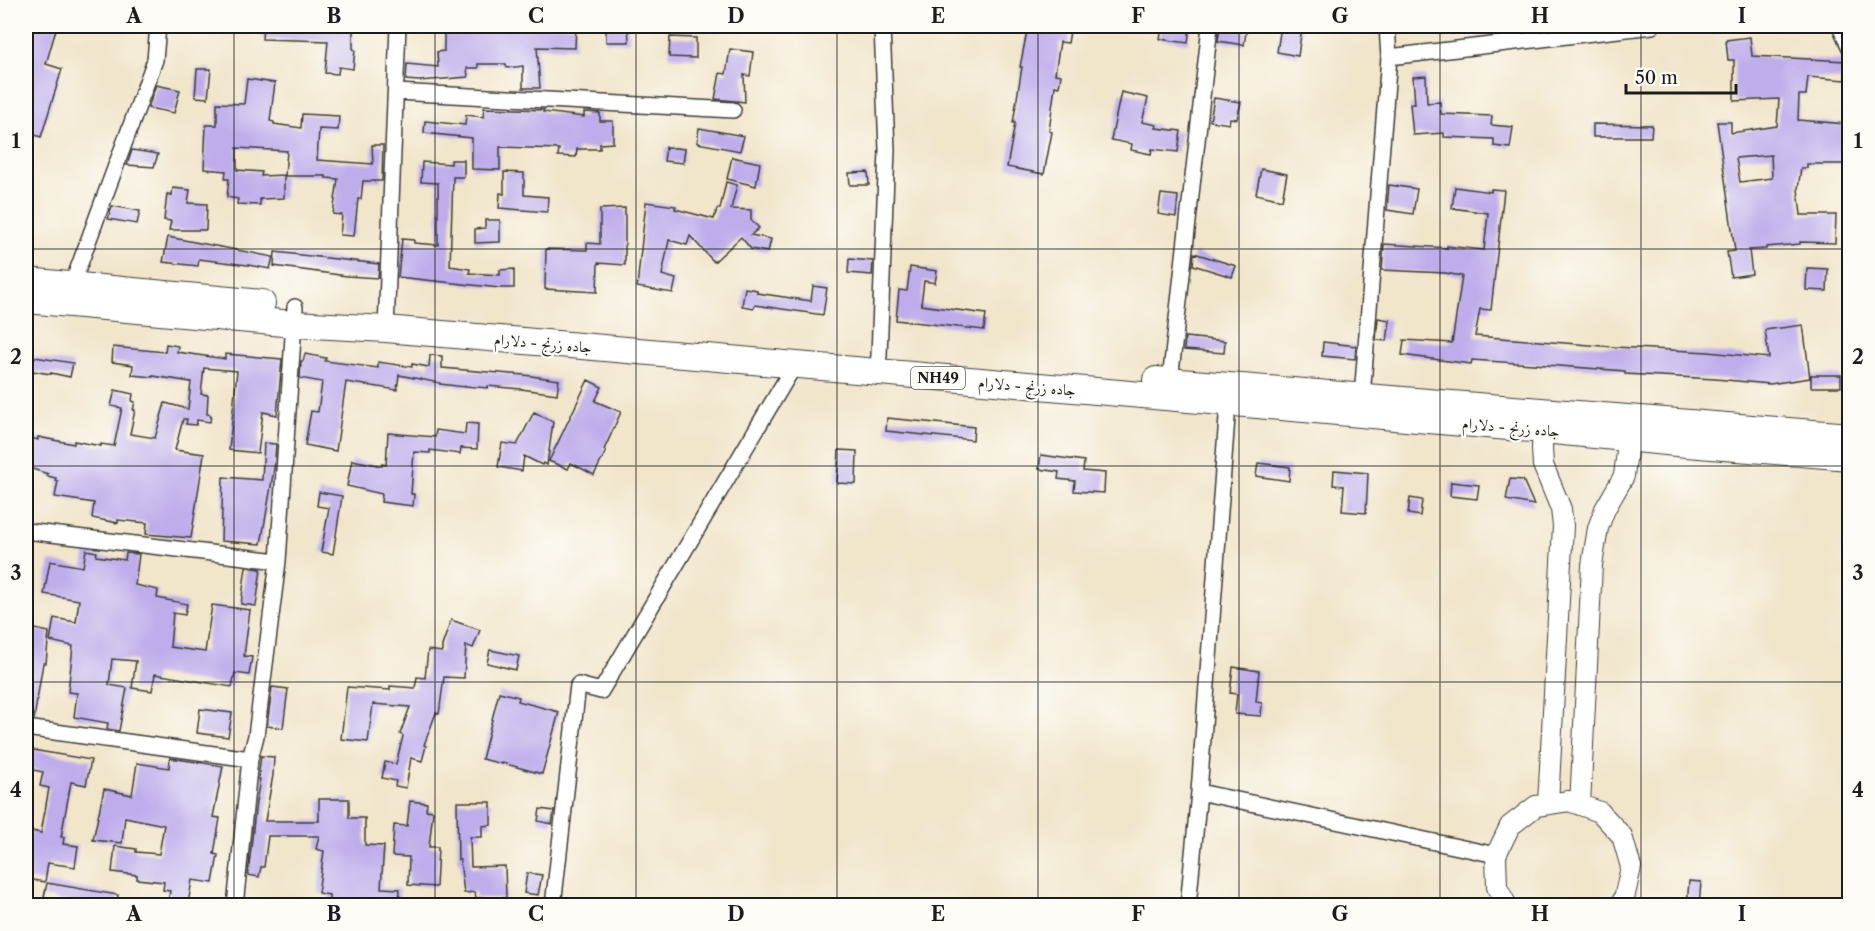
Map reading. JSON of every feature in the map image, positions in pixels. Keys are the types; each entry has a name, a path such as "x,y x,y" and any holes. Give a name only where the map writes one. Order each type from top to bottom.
{"highway":[{"name":"جاده زرنج - دلارام","path":"26,281 71,295"},
{"name":"جاده زرنج - دلارام","path":"26,300 71,295 386,321 878,364 1228,404 1544,420"},
{"name":"جاده زرنج - دلارام","path":"386,321 794,366 878,364 1170,381 1362,397 1850,457"},
{"name":"جاده زرنج - دلارام","path":"1630,429 1850,436"}],"street":[{"path":"71,295 155,60 158,26"},
{"path":"386,321 398,26"},
{"path":"878,364 887,150 882,26"},
{"path":"1170,381 1210,26"},
{"path":"1362,397 1389,57 1387,26"},
{"path":"1389,57 1652,26"},
{"path":"1840,26 1850,48"},
{"path":"396,92 733,110"},
{"path":"235,906 250,759 256,736 278,561 294,315"},
{"path":"553,906 578,685 601,691 794,366"},
{"path":"1188,906 1199,792 1228,404"},
{"path":"1544,420 1543,465 1561,509 1563,526 1548,804"},
{"path":"1580,805 1592,565 1598,528 1605,509 1624,476 1630,429"},
{"path":"26,531 278,561"},
{"path":"26,728 250,759"},
{"path":"1199,792 1496,855"},
{"path":"1507,906 1497,887 1496,855 1510,826 1536,806 1569,801 1600,812 1622,836 1631,867 1624,899 1618,906"}],"building":[{"path":"26,26 57,26 46,64 62,69 41,137 26,132"},
{"path":"263,26 353,26 353,49 355,50 353,69 339,67 338,74 325,73 328,41 262,39"},
{"path":"444,26 576,26 575,48 537,47 540,88 523,88 523,66 507,68 506,64 478,64 478,68 467,68 468,77 406,80 407,64 438,67 437,52 444,51"},
{"path":"606,26 628,26 629,42 606,42"},
{"path":"1028,26 1071,26 1068,43 1060,42 1055,74 1061,75 1059,87 1055,86 1049,131 1052,132 1044,174 1007,167 1015,123 1013,123 1022,67 1020,67"},
{"path":"1162,26 1190,26 1188,43 1160,39"},
{"path":"1220,26 1247,26 1244,45 1218,41"},
{"path":"1281,26 1302,27 1298,56 1277,52"},
{"path":"670,37 696,38 696,58 669,57"},
{"path":"1750,37 1752,56 1846,61 1845,80 1808,77 1806,95 1799,95 1798,120 1847,124 1847,164 1807,164 1807,168 1801,168 1798,189 1801,215 1836,215 1835,243 1800,242 1800,244 1749,250 1752,274 1731,277 1727,252 1735,251 1717,122 1731,122 1731,133 1777,126 1779,99 1734,101 1734,60 1728,60 1726,40","holes":["1771,155 1772,178 1740,182 1736,158"]},
{"path":"730,49 753,52 750,76 744,75 745,102 715,99 720,73 726,74"},
{"path":"197,69 211,69 208,98 195,97"},
{"path":"1426,76 1427,103 1440,102 1441,114 1492,116 1491,125 1513,127 1510,148 1494,146 1494,139 1444,137 1444,133 1413,135 1410,104 1415,104 1413,77"},
{"path":"247,79 275,83 270,121 274,124 301,128 302,114 339,116 338,130 319,129 317,160 373,164 372,145 383,145 382,181 363,181 361,199 358,199 354,236 340,235 342,215 333,214 338,179 326,178 326,176 285,176 287,151 237,148 237,170 262,172 261,176 284,175 284,198 260,199 260,205 237,204 238,199 227,197 229,179 225,179 226,171 204,169 206,125 217,125 217,103 244,104"},
{"path":"156,85 180,90 174,113 148,108"},
{"path":"1121,92 1148,98 1142,122 1157,125 1156,128 1181,131 1178,152 1152,149 1151,154 1131,150 1132,144 1111,140"},
{"path":"1214,98 1241,102 1237,119 1230,118 1229,124 1210,121"},
{"path":"484,108 544,110 543,112 584,117 584,112 600,113 600,121 613,121 613,143 600,144 600,149 577,149 576,157 558,156 559,149 500,147 500,170 472,169 472,138 424,133 425,121 465,125 466,115 483,117"},
{"path":"1593,124 1652,125 1651,137 1593,137"},
{"path":"699,128 744,136 740,151 697,143"},
{"path":"666,147 685,149 683,163 664,161"},
{"path":"132,150 158,154 154,167 127,165"},
{"path":"732,157 760,163 756,186 727,179"},
{"path":"451,160 464,160 464,177 453,177 450,266 470,269 469,273 500,275 500,270 514,269 514,288 398,277 402,239 414,240 414,243 438,245 438,183 421,182 422,162 451,164"},
{"path":"1261,169 1287,174 1282,200 1256,194"},
{"path":"504,172 524,173 524,195 548,197 547,212 499,208 500,193 504,194"},
{"path":"868,172 869,185 850,185 849,173"},
{"path":"726,182 737,185 731,209 751,210 751,220 759,228 751,235 771,239 768,252 751,249 741,237 714,262 690,236 687,245 669,240 662,275 676,279 673,293 637,287 646,202 676,206 675,209 714,219 717,209 720,209"},
{"path":"1389,185 1417,189 1413,214 1387,210"},
{"path":"1455,187 1491,192 1491,189 1504,190 1491,310 1480,309 1475,336 1769,358 1765,330 1803,325 1810,378 1770,384 1625,374 1625,371 1533,364 1472,360 1471,364 1402,355 1404,340 1452,343 1462,276 1382,270 1384,244 1484,250 1488,213 1452,208"},
{"path":"173,188 190,190 188,203 207,204 206,230 169,230 171,221 164,220 167,194 172,195"},
{"path":"1161,194 1178,196 1176,217 1158,214"},
{"path":"112,206 140,211 137,224 108,219"},
{"path":"625,208 625,265 598,263 597,292 545,289 546,249 587,250 587,243 600,244 600,209"},
{"path":"485,220 500,220 500,242 475,243 475,229 485,228"},
{"path":"168,237 273,257 270,269 199,259 198,266 163,262"},
{"path":"275,252 379,264 378,278 274,266"},
{"path":"1194,253 1236,266 1232,277 1193,265"},
{"path":"849,259 873,261 872,275 848,273"},
{"path":"910,267 937,271 935,283 924,281 921,305 986,314 984,330 896,320 899,290 907,291"},
{"path":"1807,268 1828,269 1827,291 1806,290"},
{"path":"813,286 827,288 823,315 755,305 754,308 742,306 745,288 757,290 757,293 811,301"},
{"path":"1378,318 1390,320 1387,341 1376,340"},
{"path":"1185,337 1225,341 1224,353 1184,350"},
{"path":"1323,342 1356,346 1355,359 1322,356"},
{"path":"166,344 178,346 177,352 225,359 225,354 282,359 277,415 263,412 258,453 229,450 237,371 204,368 201,394 208,395 207,414 211,415 210,422 197,420 196,425 186,424 187,419 183,419 175,450 204,454 191,538 146,534 147,523 118,520 118,523 92,518 94,503 55,497 58,481 55,481 56,478 26,467 26,436 38,440 38,437 74,444 74,441 114,446 122,408 111,406 115,390 133,394 132,401 135,402 133,410 135,410 130,434 155,438 165,403 188,409 191,382 132,375 133,365 112,362 113,347 165,352"},
{"path":"305,354 326,358 325,361 378,368 378,362 429,367 430,355 442,356 442,368 559,380 557,394 488,386 488,388 440,384 399,375 397,390 346,382 336,451 305,445 311,411 318,412 322,382 300,378 301,361"},
{"path":"28,356 73,363 70,377 27,370"},
{"path":"1811,375 1841,375 1841,387 1811,387"},
{"path":"588,380 602,387 595,401 621,412 594,475 571,463 568,469 549,461"},
{"path":"534,412 553,422 547,465 543,463 542,465 524,456 522,471 498,467 502,443 517,445"},
{"path":"887,418 974,427 973,440 886,431"},
{"path":"466,423 478,424 477,449 461,448 460,454 430,450 430,453 414,452 411,494 414,494 413,506 381,502 382,494 347,486 352,460 386,465 388,433 435,437 436,430 465,434"},
{"path":"264,443 276,444 261,544 221,541 223,477 262,480"},
{"path":"839,450 857,451 856,484 837,483"},
{"path":"1041,455 1084,461 1083,471 1105,473 1104,493 1074,491 1075,481 1058,479 1059,472 1039,469"},
{"path":"1258,463 1290,467 1289,481 1256,476"},
{"path":"1334,470 1368,473 1366,513 1342,511 1344,486 1333,485"},
{"path":"1510,479 1523,480 1534,505 1506,500"},
{"path":"1451,482 1479,485 1477,499 1450,496"},
{"path":"319,492 342,496 333,554 321,552 329,508 317,506"},
{"path":"1410,498 1422,500 1420,516 1408,514"},
{"path":"86,550 97,552 96,556 125,560 126,553 139,554 135,585 158,590 157,598 187,604 185,615 173,613 170,647 205,652 212,605 250,610 244,656 252,657 249,675 235,673 232,687 155,674 152,691 132,688 136,661 112,659 109,685 127,688 119,731 107,729 108,723 74,717 77,693 68,692 73,646 50,641 54,618 76,622 79,600 44,594 50,561 83,567"},
{"path":"246,567 261,569 256,606 241,604"},
{"path":"451,620 480,630 473,648 466,645 464,678 444,677 439,714 436,713 424,745 426,746 422,761 411,758 406,788 395,786 396,781 382,778 385,762 396,764 403,736 400,734 410,707 373,704 368,742 341,739 347,687 390,690 390,686 415,688 417,677 425,678 428,650 442,652"},
{"path":"26,627 49,632 46,663 43,663 34,719 26,718"},
{"path":"490,650 519,656 516,670 487,663"},
{"path":"1233,667 1259,671 1256,702 1262,703 1261,716 1235,714 1237,694 1230,693"},
{"path":"272,687 288,689 283,728 267,726"},
{"path":"499,692 519,697 518,701 559,712 542,774 482,759"},
{"path":"200,709 232,713 228,737 197,733"},
{"path":"33,750 91,760 86,785 71,782 61,837 64,837 63,844 78,846 75,867 48,863 45,882 26,879 26,844 29,845 31,831 41,833 49,788 40,786 43,772 29,769"},
{"path":"261,756 274,757 265,821 319,821 319,799 349,799 349,818 365,818 365,845 384,846 381,888 400,889 399,901 375,899 375,906 329,906 329,895 318,893 324,851 316,849 319,836 268,836 264,867 261,867 259,877 248,875"},
{"path":"170,758 223,766 213,817 220,818 214,854 218,855 213,883 192,880 188,904 168,902 170,891 163,890 164,882 137,879 137,875 112,872 115,846 136,849 136,852 159,854 164,825 125,817 122,843 93,840 104,789 132,795 137,763 169,768"},
{"path":"410,801 427,803 426,810 433,811 429,847 438,847 436,887 408,885 409,857 392,856 394,825 407,826"},
{"path":"457,802 491,802 491,825 482,826 482,837 470,837 471,867 505,866 506,898 476,898 475,892 464,893 460,860 458,860"},
{"path":"540,809 554,811 552,824 538,821"},
{"path":"527,873 542,875 538,895 524,893"},
{"path":"1689,881 1701,882 1699,906 1687,906"},
{"path":"47,883 118,895 117,906 85,906 44,897"}]}
